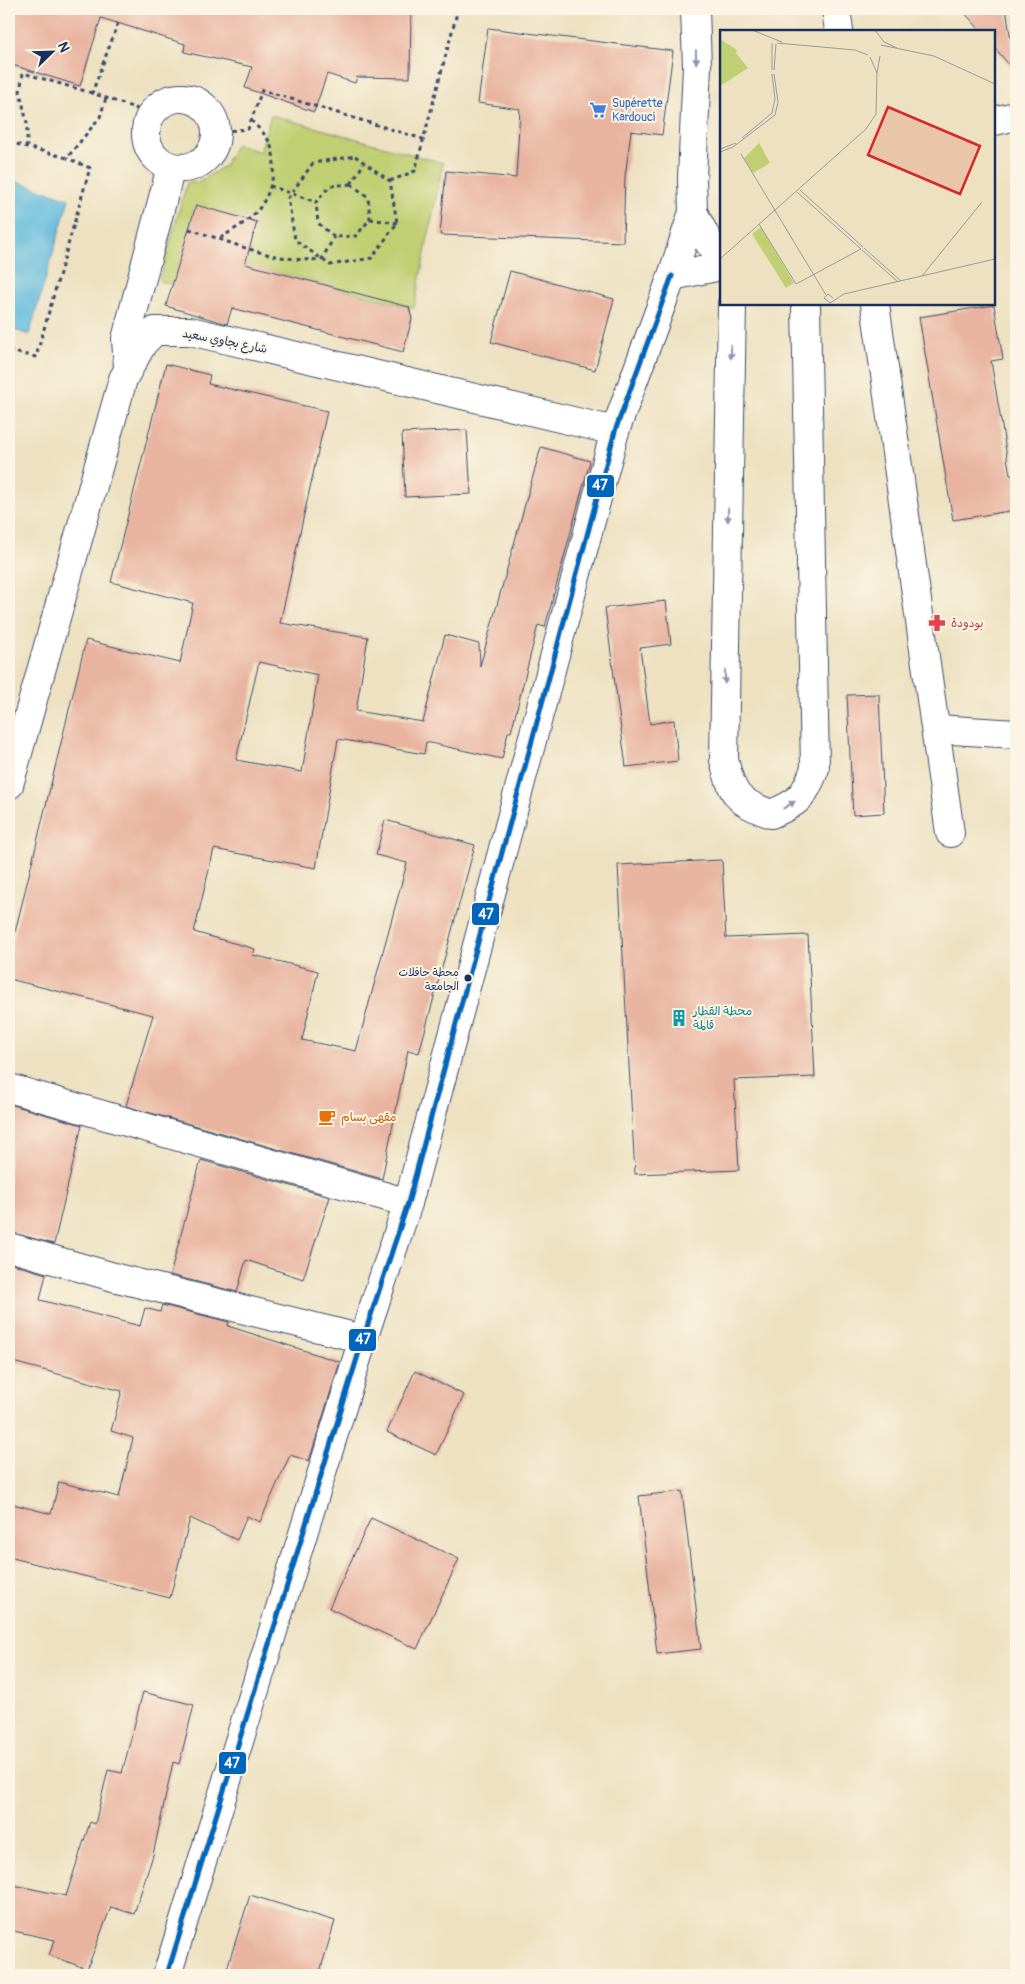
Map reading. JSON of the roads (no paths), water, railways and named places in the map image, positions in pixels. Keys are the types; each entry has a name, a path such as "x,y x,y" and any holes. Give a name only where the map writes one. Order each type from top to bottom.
{"street":[{"path":"167,1975 363,1339 408,1203 615,431 672,276 693,212 692,178 696,66 695,9"},
{"path":"836,9 840,30"},
{"path":"171,98 190,98 206,107 215,123 215,142 206,158 190,167 172,167 156,158 146,142 146,123 155,107 171,98"},
{"path":"995,121 1016,116"},
{"path":"128,369 126,339 172,167"},
{"path":"693,212 709,243 720,252"},
{"path":"672,276 720,266"},
{"path":"732,305 724,760 731,788 747,805 771,814 791,806 808,789 815,768 806,305"},
{"path":"875,305 950,833"},
{"name":"شارع بجاوي سعيد","path":"9,785 123,379 143,343 155,331 190,331 615,431"},
{"path":"936,728 1016,734"},
{"path":"9,1088 408,1203"},
{"path":"9,1248 117,1278 363,1339"}],"water":[{"path":"13,180 69,199 29,335 9,328 9,195"}],"place":[{"name":"Supérette Kardouci","path":"598,110"},
{"name":"بودودة","path":"937,623"},
{"name":"محطة حافلات الجامعة","path":"468,978"},
{"name":"محطة القطار قالمة","path":"679,1018"},
{"name":"مقهى بسام","path":"327,1117"}]}
